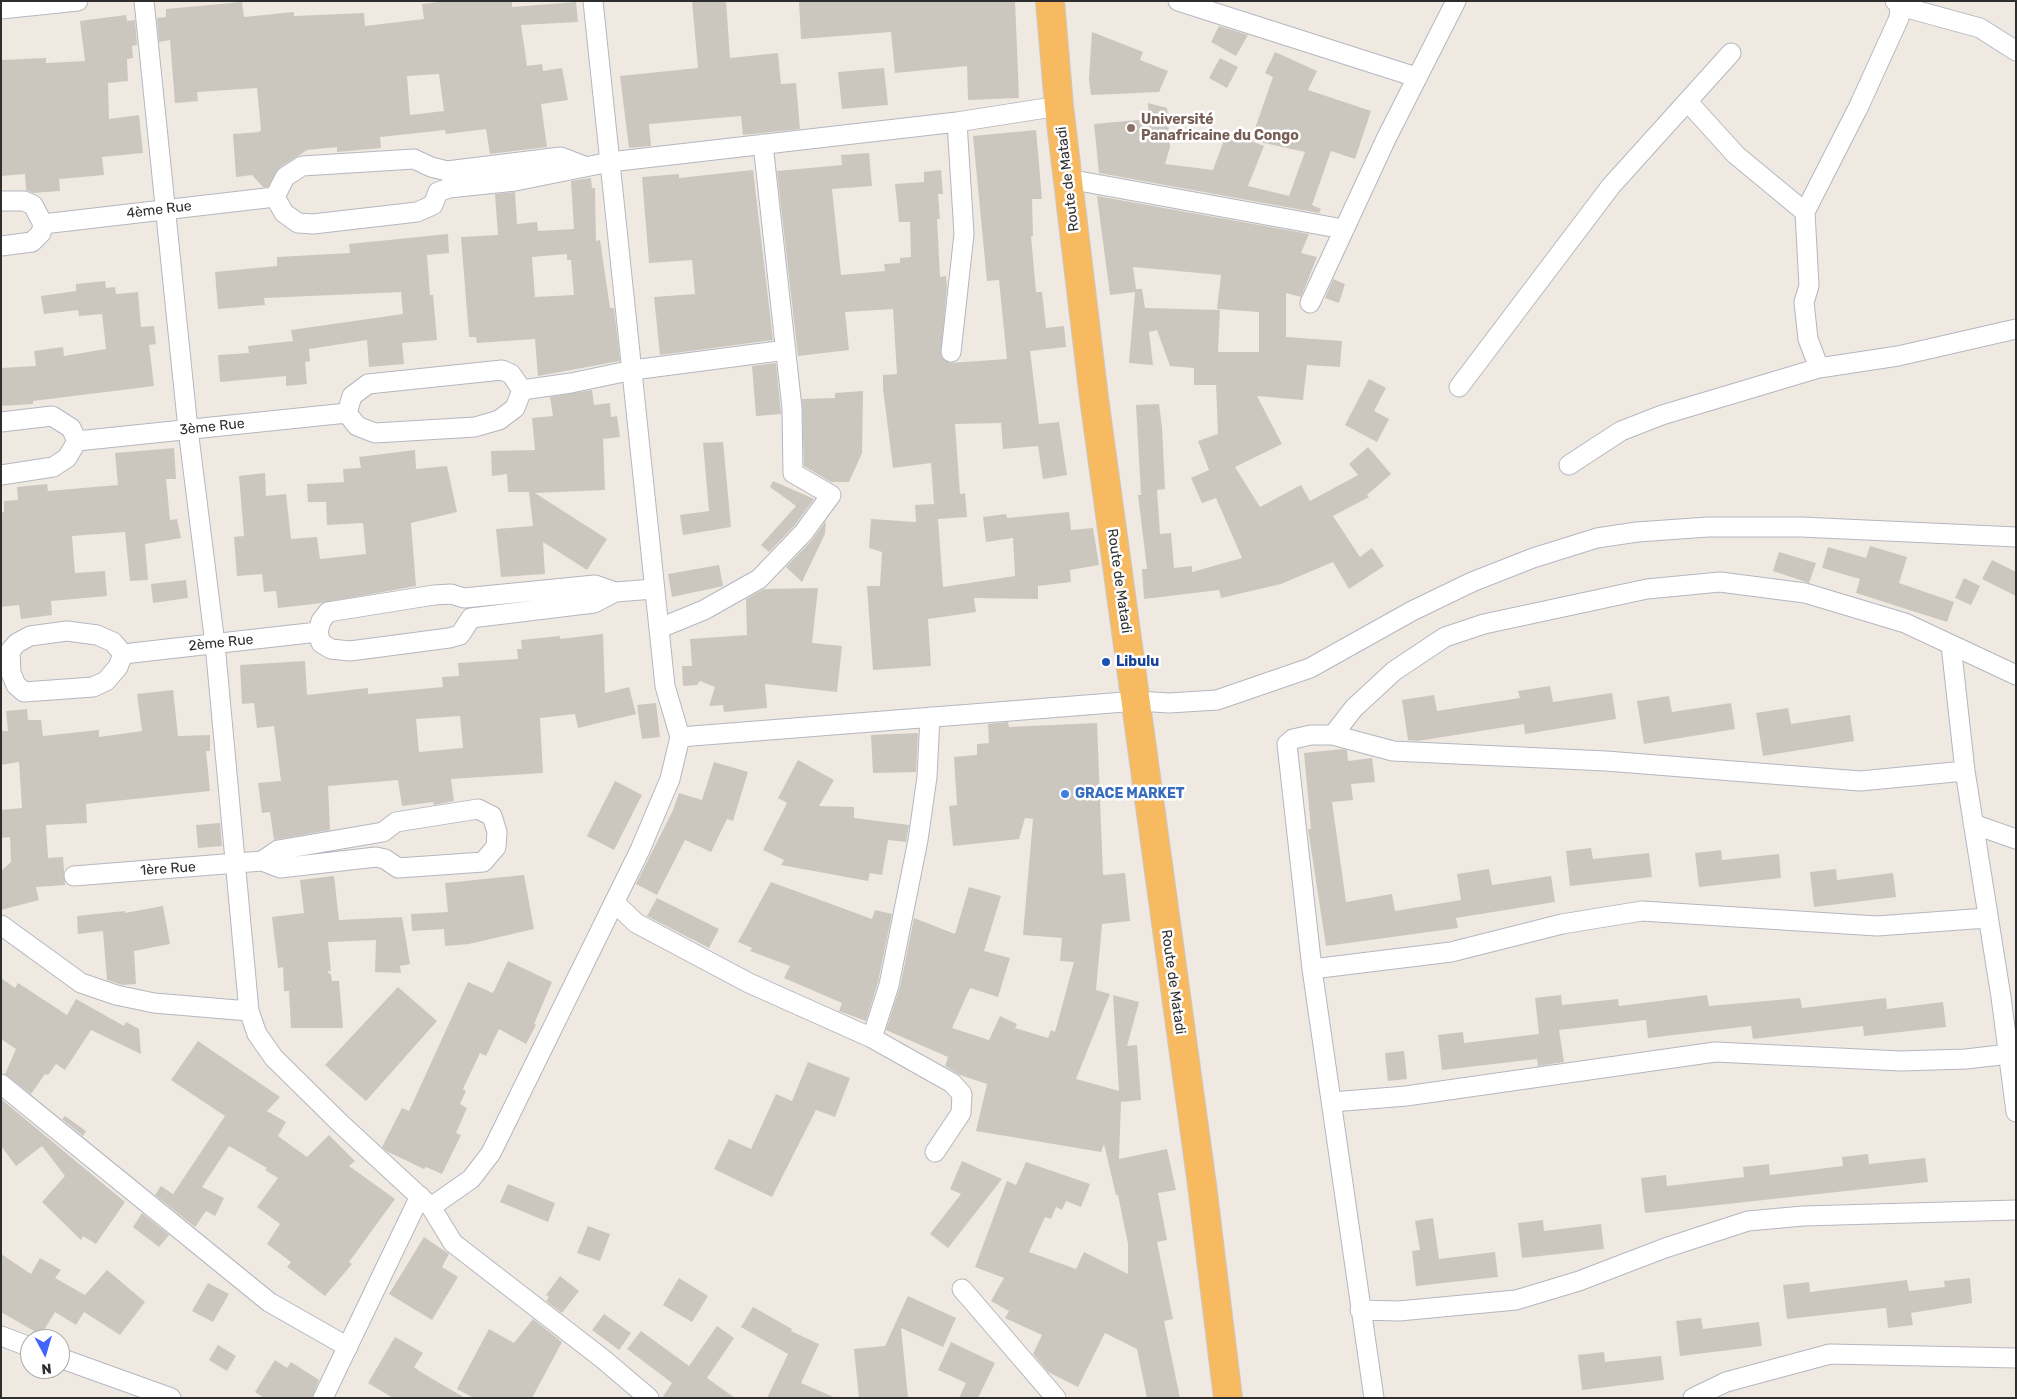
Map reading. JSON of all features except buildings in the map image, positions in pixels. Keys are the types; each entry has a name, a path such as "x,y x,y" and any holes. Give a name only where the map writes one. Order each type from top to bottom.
{"highway":[{"name":"Route de Matadi","path":"1050,1 1059,106 1114,551 1137,701 1173,983 1202,1185 1228,1398"}],"street":[{"path":"1,9 78,1"},
{"path":"144,1 188,429 215,644 237,863 249,1011 256,1034 274,1058 341,1124 425,1202 453,1243 603,1359 648,1398"},
{"path":"323,1398 425,1202 471,1179 491,1153 615,903 670,779 680,738 665,686 593,1"},
{"path":"1178,1 1416,77"},
{"path":"1310,304 1342,229 1416,77 1456,1"},
{"path":"1819,368 1808,339 1804,302 1808,286 1805,212 1859,106 1899,18 1897,4 1980,28 2016,52"},
{"path":"1459,387 1611,186 1731,53"},
{"path":"1688,102 1736,155 1805,212"},
{"path":"448,179 438,192 432,205 417,212 313,224 298,223 284,213 275,197 285,177 302,166 414,159 431,167 448,179 515,181 610,162 957,122 1059,106"},
{"path":"950,352 964,234 957,122"},
{"path":"660,628 704,610 759,579 804,532 831,495 793,473 792,408 763,144"},
{"path":"1068,179 1342,229"},
{"name":"4ème Rue","path":"43,224 275,197"},
{"path":"1,201 24,201 33,205 43,224 41,233 32,242 1,246"},
{"path":"1569,465 1621,430 1671,412 1819,368 1898,356 2016,329"},
{"path":"522,390 571,383 633,370 786,350"},
{"path":"502,370 511,374 522,390 515,408 499,420 475,427 375,433 357,426 347,413 352,396 368,384 502,370"},
{"name":"3ème Rue","path":"77,441 347,413"},
{"path":"1,422 52,416 70,428 77,441 67,458 52,467 1,475"},
{"path":"680,738 1137,701 1169,703 1217,700 1310,668 1412,611 1472,582 1533,558 1597,538 1637,532 1699,528 1792,527 2016,537"},
{"path":"1333,735 1354,708 1394,671 1445,637 1484,624 1647,589 1720,582 1805,593 1905,623 2016,676"},
{"path":"615,592 595,585 481,596 434,595 328,612 321,620 318,632 321,643 331,649 350,651 460,635 471,618 594,603 615,592 654,589"},
{"path":"481,596 483,618"},
{"path":"67,631 97,635 113,642 123,654 118,667 106,681 93,687 24,692 16,685 11,673 10,651 18,643 30,636 67,631"},
{"name":"2ème Rue","path":"123,654 318,632"},
{"path":"1951,645 1965,771 1987,918 2008,999 2009,1054 2016,1112"},
{"path":"872,1038 889,985 918,840 927,777 930,717"},
{"path":"1374,1398 1312,968 1287,744 1293,739 1311,735 1333,735 1393,750 1606,760 1860,782 1965,771"},
{"path":"478,809 492,816 497,832 496,847 483,862 398,868 385,859 376,857 280,868 262,862 278,850 383,832 396,822 478,809"},
{"path":"1973,824 2016,839"},
{"path":"374,834 376,857"},
{"name":"1ère Rue","path":"74,876 262,862"},
{"path":"615,903 636,923 749,983 872,1038 952,1083 962,1094 961,1113 935,1152"},
{"path":"1312,968 1451,952 1562,924 1642,911 1877,926 1987,918"},
{"path":"1,925 81,983 116,995 154,1002 249,1011"},
{"path":"1332,1102 1406,1096 1715,1052 1901,1061 1966,1059 2009,1054"},
{"path":"1,1084 269,1302 348,1347"},
{"path":"1360,1310 1399,1311 1516,1300 1579,1281 1665,1248 1748,1221 1804,1216 2016,1210"},
{"path":"962,1289 1056,1398"},
{"path":"1,1336 20,1343"},
{"path":"1693,1398 1726,1382 1830,1354 2016,1358"},
{"path":"70,1362 171,1398"}],"place":[{"name":"Université Panafricaine du Congo","path":"1131,128"},
{"name":"Libulu","path":"1106,662"},
{"name":"GRACE MARKET","path":"1065,794"}]}
